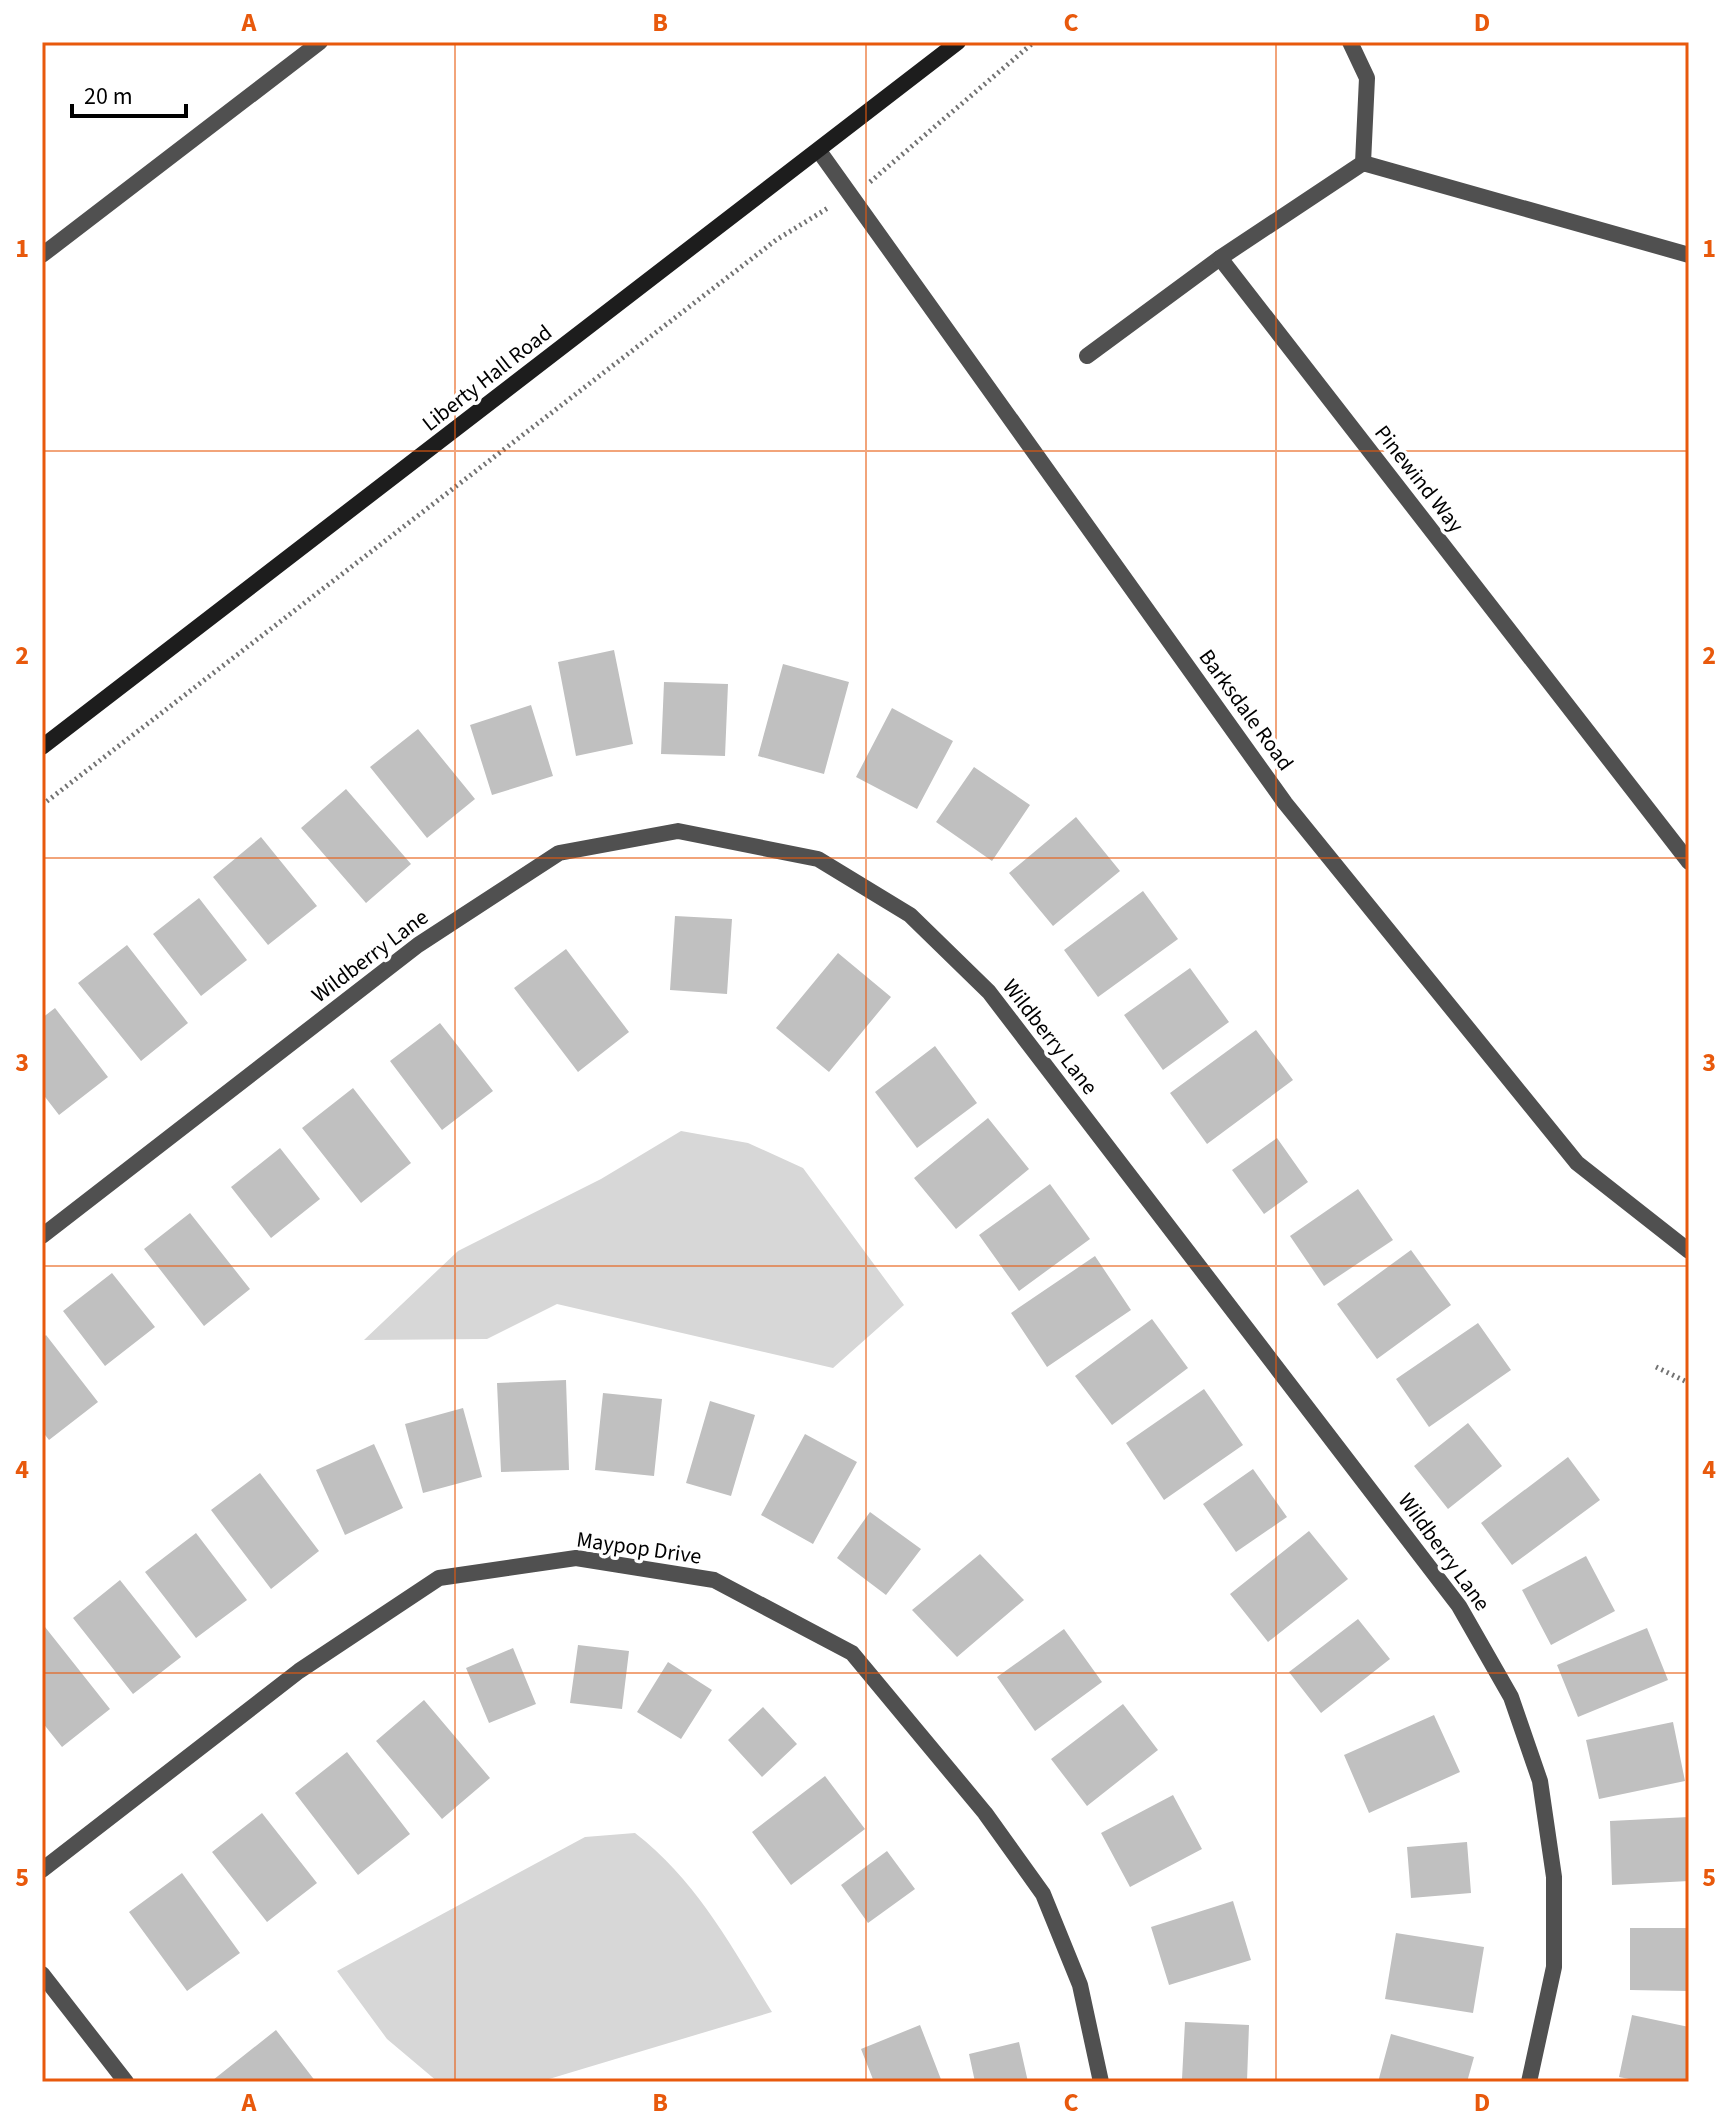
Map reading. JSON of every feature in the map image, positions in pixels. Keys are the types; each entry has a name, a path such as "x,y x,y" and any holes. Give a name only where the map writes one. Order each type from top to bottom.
{"main road":[{"name":"Liberty Hall Road","path":"42,747 958,42"}],"street":[{"path":"45,247 320,42"},
{"path":"1350,42 1367,78 1363,163"},
{"name":"Barksdale Road","path":"819,151 1285,803 1577,1163 1689,1251"},
{"path":"1087,356 1220,258 1363,163 1689,255"},
{"name":"Pinewind Way","path":"1220,258 1689,862"},
{"name":"Wildberry Lane","path":"42,1236 418,945 559,853 678,831 818,859 910,915 989,992 1449,1593 1474,1632 1511,1697 1540,1781 1554,1877 1554,1967 1529,2082"},
{"name":"Maypop Drive","path":"42,1870 299,1671 439,1578 576,1558 714,1580 852,1653 985,1813 1043,1894 1080,1985 1101,2082"},
{"path":"42,1974 126,2082"}],"path":[{"path":"42,805 776,240 873,180 1034,42"},
{"path":"1656,1367 1689,1383"}],"shaded area":[{"path":"681,1131 748,1143 803,1168 904,1305 833,1368 557,1304 487,1339 364,1340 458,1251 601,1179"},
{"path":"635,1833 695,1893 772,2012 539,2082 438,2082 387,2039 337,1971 585,1837"}],"building":[{"path":"614,650 633,744 576,756 558,662"},
{"path":"783,664 849,682 824,774 758,756"},
{"path":"664,682 728,684 725,756 661,754"},
{"path":"531,705 553,776 492,795 470,725"},
{"path":"892,708 953,741 917,809 856,777"},
{"path":"418,729 475,799 427,838 370,767"},
{"path":"974,767 1030,805 992,861 936,822"},
{"path":"346,789 411,864 366,903 301,828"},
{"path":"1076,817 1120,871 1053,926 1009,873"},
{"path":"261,837 317,906 268,945 213,877"},
{"path":"1143,891 1178,939 1098,997 1064,950"},
{"path":"199,898 247,960 201,996 153,934"},
{"path":"675,916 732,919 727,994 670,990"},
{"path":"127,945 188,1023 141,1061 78,983"},
{"path":"566,949 629,1032 578,1072 514,988"},
{"path":"838,953 891,997 829,1072 776,1028"},
{"path":"1190,968 1229,1022 1163,1070 1124,1015"},
{"path":"55,1008 108,1077 59,1115 42,1093 42,1018"},
{"path":"440,1023 493,1091 442,1130 390,1061"},
{"path":"1256,1030 1293,1080 1207,1144 1170,1093"},
{"path":"935,1046 977,1103 917,1148 875,1092"},
{"path":"353,1088 411,1163 361,1203 302,1128"},
{"path":"988,1118 1029,1169 956,1229 914,1178"},
{"path":"1277,1138 1308,1182 1264,1214 1232,1170"},
{"path":"280,1148 320,1199 271,1238 231,1187"},
{"path":"1050,1184 1090,1239 1019,1291 979,1235"},
{"path":"1358,1189 1393,1240 1324,1286 1290,1236"},
{"path":"190,1213 250,1289 204,1326 144,1249"},
{"path":"1411,1250 1451,1305 1377,1359 1337,1304"},
{"path":"1095,1256 1131,1310 1047,1367 1011,1313"},
{"path":"112,1273 155,1327 105,1366 63,1311"},
{"path":"1152,1319 1188,1368 1112,1425 1075,1376"},
{"path":"1478,1323 1511,1370 1429,1427 1396,1379"},
{"path":"46,1335 98,1402 49,1440 42,1431 42,1339"},
{"path":"566,1380 569,1470 501,1472 497,1383"},
{"path":"1204,1389 1243,1445 1164,1500 1126,1443"},
{"path":"603,1393 662,1399 654,1476 595,1470"},
{"path":"710,1401 755,1415 731,1496 686,1483"},
{"path":"463,1408 482,1477 423,1493 405,1424"},
{"path":"1468,1423 1502,1466 1448,1509 1414,1466"},
{"path":"805,1434 857,1462 813,1544 761,1515"},
{"path":"374,1444 403,1508 345,1535 316,1470"},
{"path":"1568,1457 1600,1500 1512,1565 1481,1523"},
{"path":"1253,1469 1287,1517 1236,1552 1203,1504"},
{"path":"260,1473 319,1551 271,1589 211,1510"},
{"path":"870,1512 921,1549 886,1595 837,1558"},
{"path":"1309,1531 1348,1579 1268,1642 1230,1594"},
{"path":"196,1533 247,1600 196,1638 145,1572"},
{"path":"980,1554 1024,1600 957,1657 912,1610"},
{"path":"1586,1556 1615,1611 1551,1645 1522,1590"},
{"path":"120,1580 181,1657 133,1694 73,1618"},
{"path":"1358,1619 1390,1659 1321,1713 1289,1672"},
{"path":"45,1627 110,1709 62,1747 42,1722 42,1629"},
{"path":"1647,1628 1668,1680 1578,1717 1557,1665"},
{"path":"1064,1629 1102,1682 1035,1731 997,1677"},
{"path":"578,1645 629,1651 622,1709 570,1703"},
{"path":"513,1648 536,1704 489,1723 466,1668"},
{"path":"668,1662 712,1690 681,1739 637,1712"},
{"path":"424,1700 490,1778 442,1819 376,1741"},
{"path":"1123,1704 1158,1750 1087,1806 1051,1759"},
{"path":"763,1707 797,1744 762,1777 728,1740"},
{"path":"1434,1715 1460,1772 1369,1813 1344,1755"},
{"path":"1673,1722 1685,1781 1599,1799 1586,1740"},
{"path":"347,1752 410,1834 358,1875 295,1793"},
{"path":"825,1776 865,1829 791,1885 752,1832"},
{"path":"1173,1795 1202,1849 1130,1887 1101,1833"},
{"path":"262,1813 317,1883 267,1922 212,1852"},
{"path":"1689,1817 1689,1881 1612,1885 1610,1821"},
{"path":"1467,1842 1471,1893 1411,1898 1407,1847"},
{"path":"887,1851 915,1889 868,1923 841,1885"},
{"path":"182,1873 240,1953 187,1991 129,1912"},
{"path":"1233,1901 1251,1960 1169,1985 1151,1927"},
{"path":"1630,1928 1689,1928 1689,1991 1630,1990"},
{"path":"1396,1933 1484,1947 1473,2013 1385,1999"},
{"path":"1632,2015 1689,2027 1689,2082 1644,2082 1619,2077"},
{"path":"1185,2022 1249,2025 1247,2081 1182,2079"},
{"path":"920,2025 942,2082 874,2082 861,2049"},
{"path":"276,2030 316,2082 213,2080"},
{"path":"1391,2034 1474,2057 1467,2082 1378,2082"},
{"path":"1019,2042 1028,2082 975,2082 969,2054"}]}
